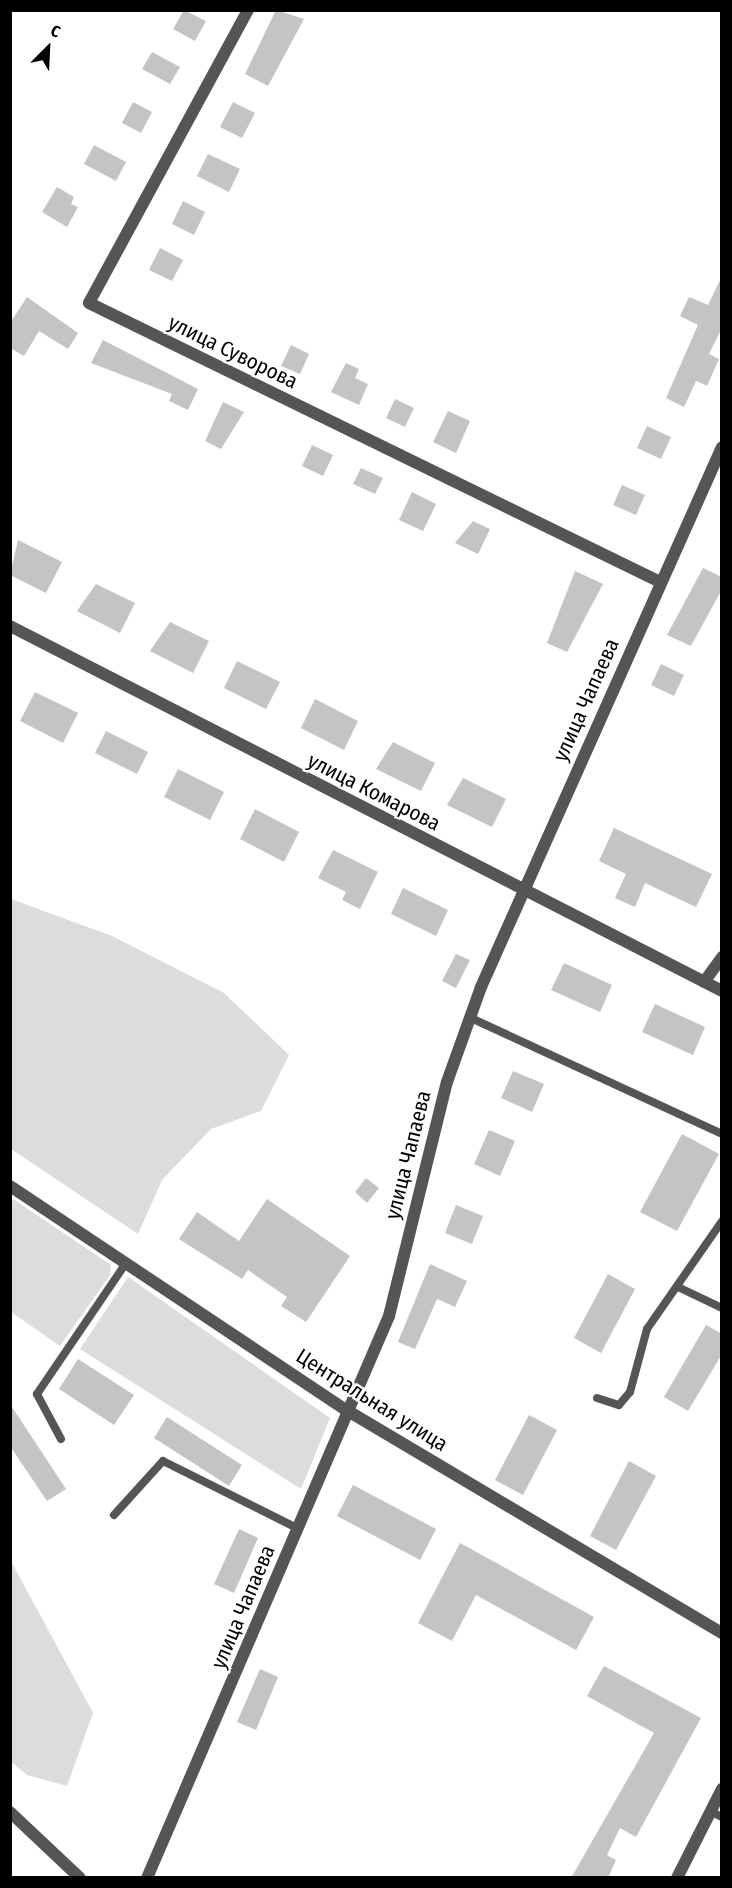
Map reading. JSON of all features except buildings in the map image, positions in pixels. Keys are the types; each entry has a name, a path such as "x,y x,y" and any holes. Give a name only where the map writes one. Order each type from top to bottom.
{"street":[{"name":"улица Суворова","path":"248,10 89,303 660,582"},
{"name":"улица Чапаева","path":"147,1878 389,1316 447,1082 521,890 722,447"},
{"name":"улица Комарова","path":"10,626 521,890 722,990"},
{"path":"704,982 722,957"},
{"name":"Центральная улица","path":"10,1186 348,1411 722,1633"},
{"path":"677,1878 716,1814 722,1789"},
{"path":"10,1812 80,1878"}],"lane":[{"path":"471,1018 722,1134"},
{"path":"597,1398 619,1405 630,1392 647,1329 722,1221"},
{"path":"61,1438 37,1394 126,1263"},
{"path":"678,1287 722,1308"},
{"path":"114,1515 164,1461 297,1528"}],"shaded area":[{"path":"11,899 112,936 224,993 289,1055 261,1111 211,1129 162,1180 138,1234 11,1149"},
{"path":"10,1197 111,1265 110,1275 60,1346 11,1312"},
{"path":"128,1277 330,1418 301,1489 80,1349"},
{"path":"11,1561 93,1713 67,1786 27,1775 11,1762"}]}
